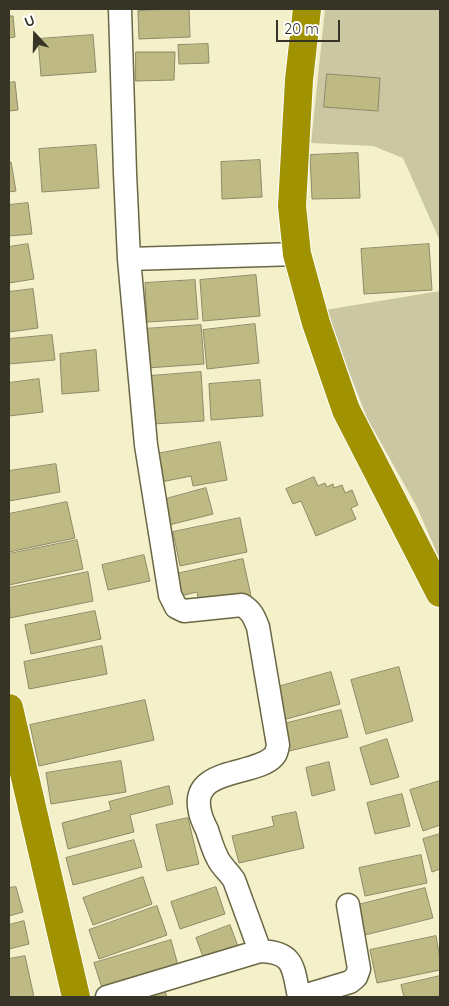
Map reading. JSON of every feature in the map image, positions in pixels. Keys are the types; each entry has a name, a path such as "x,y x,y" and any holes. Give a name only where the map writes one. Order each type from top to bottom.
{"highway":[{"path":"307,9 299,80 292,206 297,254 316,323 350,419 440,593"},
{"path":"9,708 76,997"}],"street":[{"path":"120,9 124,173 129,259 143,423 170,595 176,607 184,611 242,606 249,609 258,627 278,745 273,758 216,778 202,790 199,798 200,811 216,857 234,880 260,951"},
{"path":"129,259 297,254"},
{"path":"107,997 260,951 280,954 290,961 300,997 350,982 356,977 359,969 348,905"}],"shaded area":[{"path":"325,9 440,9 440,241 403,158 373,146 311,143"},
{"path":"440,291 440,560 417,507 367,418 325,310"}],"building":[{"path":"189,9 190,37 139,39 138,11"},
{"path":"9,16 13,16 15,37 9,38"},
{"path":"93,35 96,72 41,76 38,39"},
{"path":"208,44 209,63 179,64 178,45"},
{"path":"136,52 175,52 174,80 136,81"},
{"path":"327,74 380,78 378,111 324,107"},
{"path":"15,82 18,110 9,111 9,83"},
{"path":"96,145 99,188 42,192 39,149"},
{"path":"358,153 360,198 312,199 310,155"},
{"path":"260,160 262,197 222,199 221,162"},
{"path":"9,162 11,162 16,191 9,192"},
{"path":"28,203 32,234 9,236 9,205"},
{"path":"28,244 34,279 9,283 9,247"},
{"path":"429,244 432,290 364,294 361,249"},
{"path":"256,275 260,316 203,321 200,280"},
{"path":"195,280 198,319 147,322 145,283"},
{"path":"33,289 38,328 9,332 9,292"},
{"path":"255,324 259,363 207,369 203,330"},
{"path":"201,325 204,364 147,368 144,329"},
{"path":"52,335 55,360 9,364 9,339"},
{"path":"96,350 99,391 62,394 60,354"},
{"path":"201,372 204,421 153,424 150,376"},
{"path":"39,379 43,412 9,416 9,383"},
{"path":"260,380 263,416 211,420 209,384"},
{"path":"220,442 227,480 193,486 191,476 156,483 151,455"},
{"path":"56,464 60,492 9,501 9,471"},
{"path":"314,477 318,486 325,483 327,487 333,484 334,488 342,485 345,493 352,490 358,505 351,508 356,519 316,536 301,501 293,504 286,489"},
{"path":"206,488 213,514 169,525 162,500"},
{"path":"67,502 75,538 9,552 9,514"},
{"path":"240,518 247,552 180,566 173,532"},
{"path":"77,540 83,569 9,585 9,554"},
{"path":"144,555 150,581 108,590 102,565"},
{"path":"243,559 251,596 200,607 197,592 180,596 176,574"},
{"path":"88,572 93,601 10,618 9,588"},
{"path":"95,611 101,639 31,654 25,625"},
{"path":"102,646 107,674 29,689 24,662"},
{"path":"399,667 413,721 366,734 351,680"},
{"path":"331,672 340,704 283,720 274,688"},
{"path":"145,700 154,740 39,766 30,725"},
{"path":"341,710 348,737 285,752 279,725"},
{"path":"387,739 399,777 371,785 360,748"},
{"path":"121,761 126,792 51,804 46,773"},
{"path":"329,762 335,790 312,796 306,768"},
{"path":"440,781 440,825 423,831 410,790"},
{"path":"169,786 173,804 130,815 134,832 68,849 62,823 111,810 109,802"},
{"path":"402,794 410,826 375,834 367,803"},
{"path":"296,812 304,848 239,863 232,836 274,826 272,817"},
{"path":"188,818 199,864 167,871 156,825"},
{"path":"440,834 440,869 432,872 423,839"},
{"path":"134,840 142,867 73,885 66,858"},
{"path":"421,855 427,883 365,896 359,868"},
{"path":"143,877 152,904 93,925 83,898"},
{"path":"16,887 23,912 9,916 9,888"},
{"path":"216,887 225,914 180,929 171,902"},
{"path":"425,888 433,918 365,935 358,905"},
{"path":"157,906 167,935 99,959 89,930"},
{"path":"24,921 29,944 9,949 9,925"},
{"path":"230,925 239,949 205,962 196,938"},
{"path":"436,936 440,970 377,983 370,950"},
{"path":"171,940 179,969 103,991 94,963"},
{"path":"25,956 34,997 9,997 9,959"},
{"path":"440,976 440,997 404,997 401,985"},
{"path":"163,986 167,997 128,997"}]}
